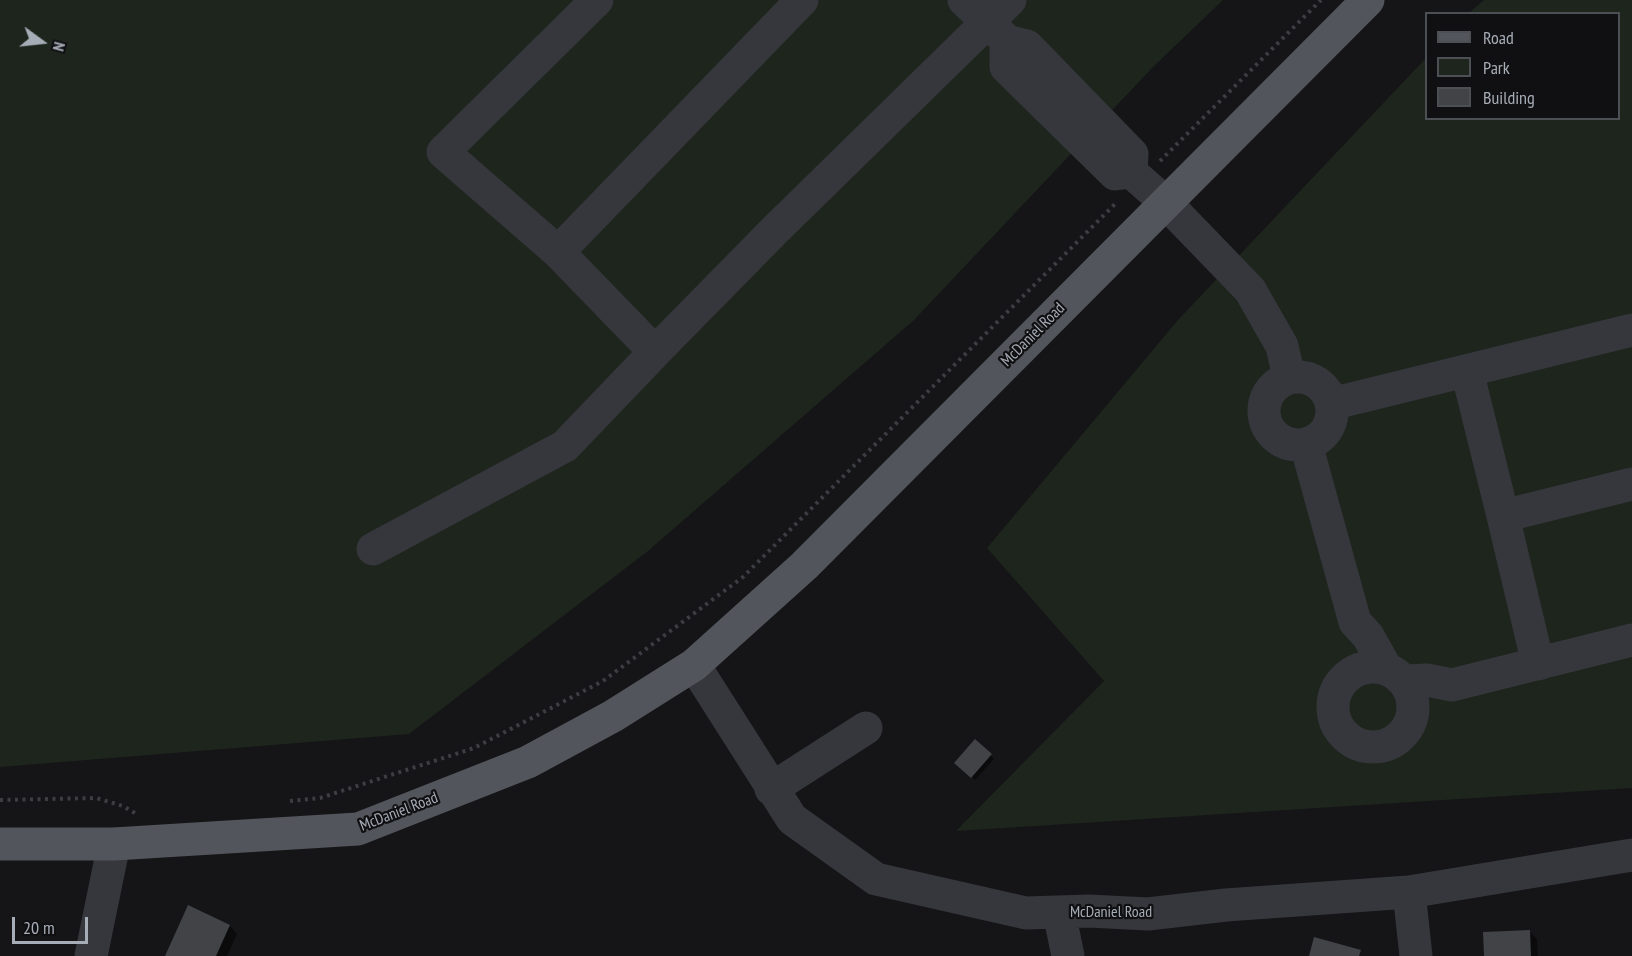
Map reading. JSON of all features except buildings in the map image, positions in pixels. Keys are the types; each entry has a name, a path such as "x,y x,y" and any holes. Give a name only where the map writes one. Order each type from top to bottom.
{"main road":[{"name":"McDaniel Road","path":"0,844 114,844 358,829 528,762 613,716 693,665 804,566 1368,0"}],"street":[{"path":"597,0 443,152 558,252 655,352"},
{"path":"558,252 802,0"},
{"path":"373,549 565,446 655,352 986,21 1010,0"},
{"path":"986,21 1027,46 1132,154 1135,177 1165,202 1250,290 1282,346 1289,377"},
{"path":"1332,404 1632,330"},
{"path":"1467,370 1538,664"},
{"path":"1289,377 1309,379 1319,384 1327,393 1332,404 1332,415 1322,436 1306,444 1292,445 1281,442 1267,426 1264,416 1264,405 1268,394 1276,385 1289,377"},
{"path":"1306,444 1355,622 1368,636 1402,687 1410,723 1392,743 1379,748 1353,743 1342,734 1335,723 1332,709 1339,684 1348,674 1360,668 1374,666 1402,687 1434,703 1452,685 1632,640"},
{"path":"1503,516 1632,484"},
{"path":"1348,674 1350,639 1355,622"},
{"name":"McDaniel Road","path":"693,665 792,819 876,879 1026,913 1148,914 1226,905 1409,892 1632,855"},
{"path":"771,789 866,728"},
{"path":"91,956 114,844"},
{"path":"1409,892 1416,956"},
{"path":"1059,912 1068,956"}],"path":[{"path":"285,802 320,798 474,748 603,681 743,577 1135,177 1321,0"},
{"path":"0,800 96,798 123,806 141,817"}],"green space":[{"path":"0,0 1223,0 1153,67 914,320 648,551 409,734 0,767"},
{"path":"1484,0 1632,0 1632,788 956,831 1104,681 987,548 1178,320 1425,59 1425,120 1620,120 1620,12 1470,12"}]}
